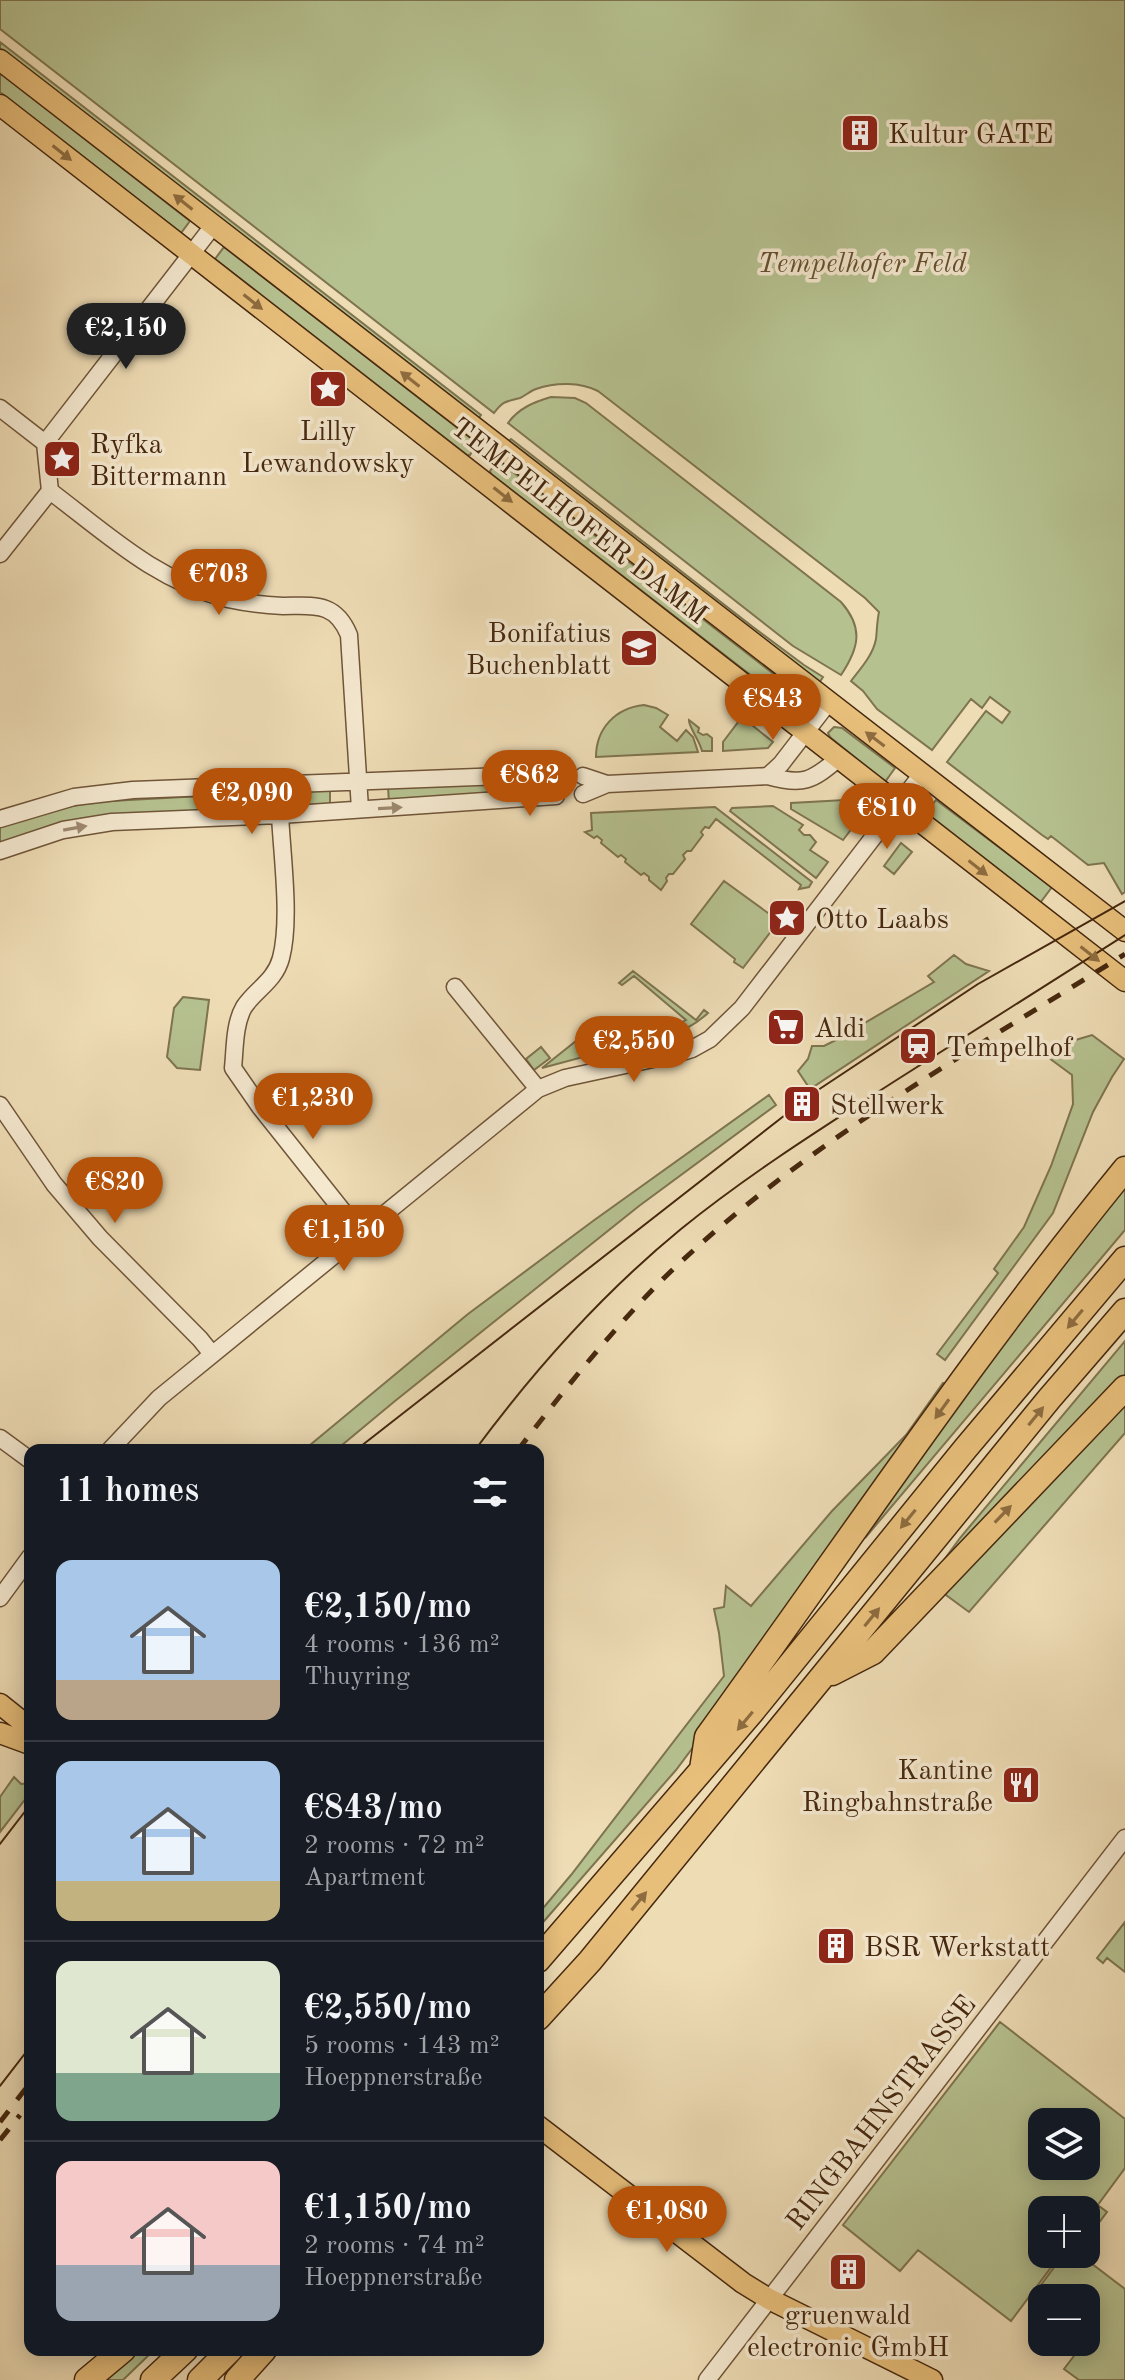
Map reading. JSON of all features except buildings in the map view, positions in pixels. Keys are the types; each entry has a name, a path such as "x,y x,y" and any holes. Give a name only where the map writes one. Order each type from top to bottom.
{"highway":[{"path":"702,1771 707,1737 932,1422 1125,1169"},
{"path":"544,1953 702,1771 1125,1259"},
{"path":"544,2011 590,1961 1039,1411 1125,1311"},
{"path":"822,1678 873,1652 1125,1388"},
{"path":"87,2380 116,2356"},
{"path":"153,2380 179,2356"},
{"path":"200,2380 224,2356"},
{"path":"237,2380 259,2356"}],"main road":[{"name":"TEMPELHOFER DAMM","path":"0,60 1125,931"},
{"name":"TEMPELHOFER DAMM","path":"0,105 1125,981"},
{"path":"469,469 488,439"},
{"path":"0,1704 24,1725"},
{"path":"0,1733 24,1742"},
{"path":"544,2131 726,2271 769,2299 932,2380"}],"street":[{"path":"0,554 50,491 45,443 213,226"},
{"path":"0,408 45,443"},
{"path":"50,491 146,565 177,582 228,599 259,605 319,606 337,614 349,635 360,809"},
{"path":"768,776 781,764 828,703"},
{"path":"583,794 607,784 768,776 791,783 816,776 839,758"},
{"path":"116,1444 159,1398 538,1089 565,1078 676,1054 710,1039 742,1008 922,774"},
{"path":"527,776 527,798"},
{"path":"583,776 607,784"},
{"path":"0,819 74,797 133,790 555,777"},
{"path":"0,851 63,830 112,822 280,815 556,796"},
{"path":"280,815 285,938 281,962 266,985 246,1003 240,1015 233,1068 260,1107 361,1234"},
{"path":"455,987 538,1089"},
{"path":"0,1105 54,1184 100,1238 212,1354"},
{"path":"0,1438 24,1456"},
{"path":"0,1598 24,1565"},
{"name":"RINGBAHNSTRASSE","path":"707,2380 1125,1838"}],"green space":[{"name":"Tempelhofer Feld","path":"0,0 1125,0 1125,892 1122,894 1104,863 1088,865 1051,836 1048,839 1042,835 947,762 986,711 1002,723 1010,712 990,697 982,708 971,699 932,750 877,709 851,681 869,656 876,639 879,612 865,598 598,391 576,385 544,387 506,402 494,413 0,29"},
{"path":"0,42 481,415 478,419 0,48"},
{"path":"0,73 190,221 181,233 0,92"},
{"path":"224,247 477,443 470,455 215,259"},
{"path":"551,397 575,398 586,403 841,602 853,621 856,638 852,656 841,675 793,646 508,423 527,406"},
{"path":"511,439 753,627 823,677 819,683 508,442"},
{"path":"497,462 806,699 797,711 491,474"},
{"path":"644,705 668,715 660,727 677,741 686,730 693,737 698,752 596,757 599,737 609,722 624,710"},
{"path":"742,717 773,742 768,748 723,751 723,742"},
{"path":"689,720 699,728 698,732 712,738 712,751 702,751"},
{"path":"834,727 842,728 895,768 885,782 830,737 828,733"},
{"path":"500,781 501,797 389,803 388,787"},
{"path":"330,789 330,805 0,843 0,826 52,810 93,802"},
{"path":"845,800 863,814 843,840 791,809 791,803"},
{"path":"936,800 1052,887 1040,903 925,814"},
{"path":"773,806 803,825 799,830 816,842 810,850 828,862 816,878 730,811 732,808"},
{"path":"715,807 812,882 809,887 799,889 801,885 716,819 701,832 703,835 691,851 683,855 685,859 673,874 669,874 661,890 644,873 641,875 621,855 618,857 601,843 597,836 594,838 585,832 592,830 591,813"},
{"path":"901,843 912,852 894,874 884,866"},
{"path":"724,881 779,921 743,968 691,924"},
{"path":"954,955 966,964 989,971 810,1089 798,1071 808,1059 812,1046 824,1046 836,1040 934,982 928,976"},
{"path":"633,971 696,1020 704,1010 708,1013 673,1035 607,1051 601,1047 602,1043 645,1036 686,1020 634,976 622,985 619,983"},
{"path":"183,997 209,1000 200,1070 177,1068 167,1057 174,1008"},
{"path":"1092,1035 1124,1059 1093,1112 1053,1213 945,1360 937,1354 998,1273 994,1269 1024,1227 1051,1166 1073,1104 1072,1075 1049,1058 1069,1042"},
{"path":"576,1041 587,1056 542,1068"},
{"path":"541,1047 550,1058 534,1070 526,1059"},
{"path":"769,1095 776,1105 639,1206 343,1444 311,1444 468,1314"},
{"path":"1125,1180 1125,1230 865,1538 940,1428"},
{"path":"1125,1341 1125,1375 935,1572 960,1538"},
{"path":"943,1383 946,1384 738,1687 676,1770 544,1921 544,1907 724,1676 714,1609 724,1607 726,1586 751,1606 832,1511 906,1435"},
{"path":"1125,1402 1125,1433 969,1612 942,1592"},
{"path":"14,1777 24,1784 24,1801 0,1832 0,1797"},
{"path":"1125,1922 1125,1972 1107,1958 1103,1963 1097,1958"},
{"path":"1000,2022 1125,2119 1125,2168 1100,2202 1100,2196 1028,2196 1028,2268 1051,2268 1039,2284 1028,2284 1028,2298 1011,2321 918,2250 900,2271 843,2225"},
{"path":"1100,2207 1107,2212 1100,2221"},
{"path":"1054,2268 1097,2268 1125,2289 1125,2380 1079,2380 1064,2369 1074,2356 1100,2356 1100,2284 1042,2284"},
{"path":"130,2356 148,2356 123,2380 101,2380"}],"tunnel":[{"path":"555,777 583,776"}],"tram line":[{"path":"364,1444 812,1094 978,984 1125,901"},
{"path":"480,1444 571,1333 624,1279 681,1229 813,1134 1125,935"},
{"path":"0,1844 24,1813"},
{"path":"0,2086 24,2055"}],"railway":[{"path":"523,1444 624,1320 715,1231 885,1104 1125,954"},
{"path":"0,2122 24,2091"},
{"path":"0,2140 20,2115"}],"place":[{"name":"Kultur GATE","path":"860,133"},
{"name":"Lilly Lewandowsky","path":"328,389"},
{"name":"Ryfka Bittermann","path":"62,459"},
{"name":"Bonifatius Buchenblatt","path":"639,648"},
{"name":"Otto Laabs","path":"787,918"},
{"name":"Aldi","path":"786,1027"},
{"name":"Tempelhof","path":"918,1046"},
{"name":"Stellwerk","path":"802,1104"},
{"name":"Kantine Ringbahnstraße","path":"1021,1785"},
{"name":"BSR Werkstatt","path":"836,1946"},
{"name":"gruenwald electronic GmbH","path":"848,2272"}]}
